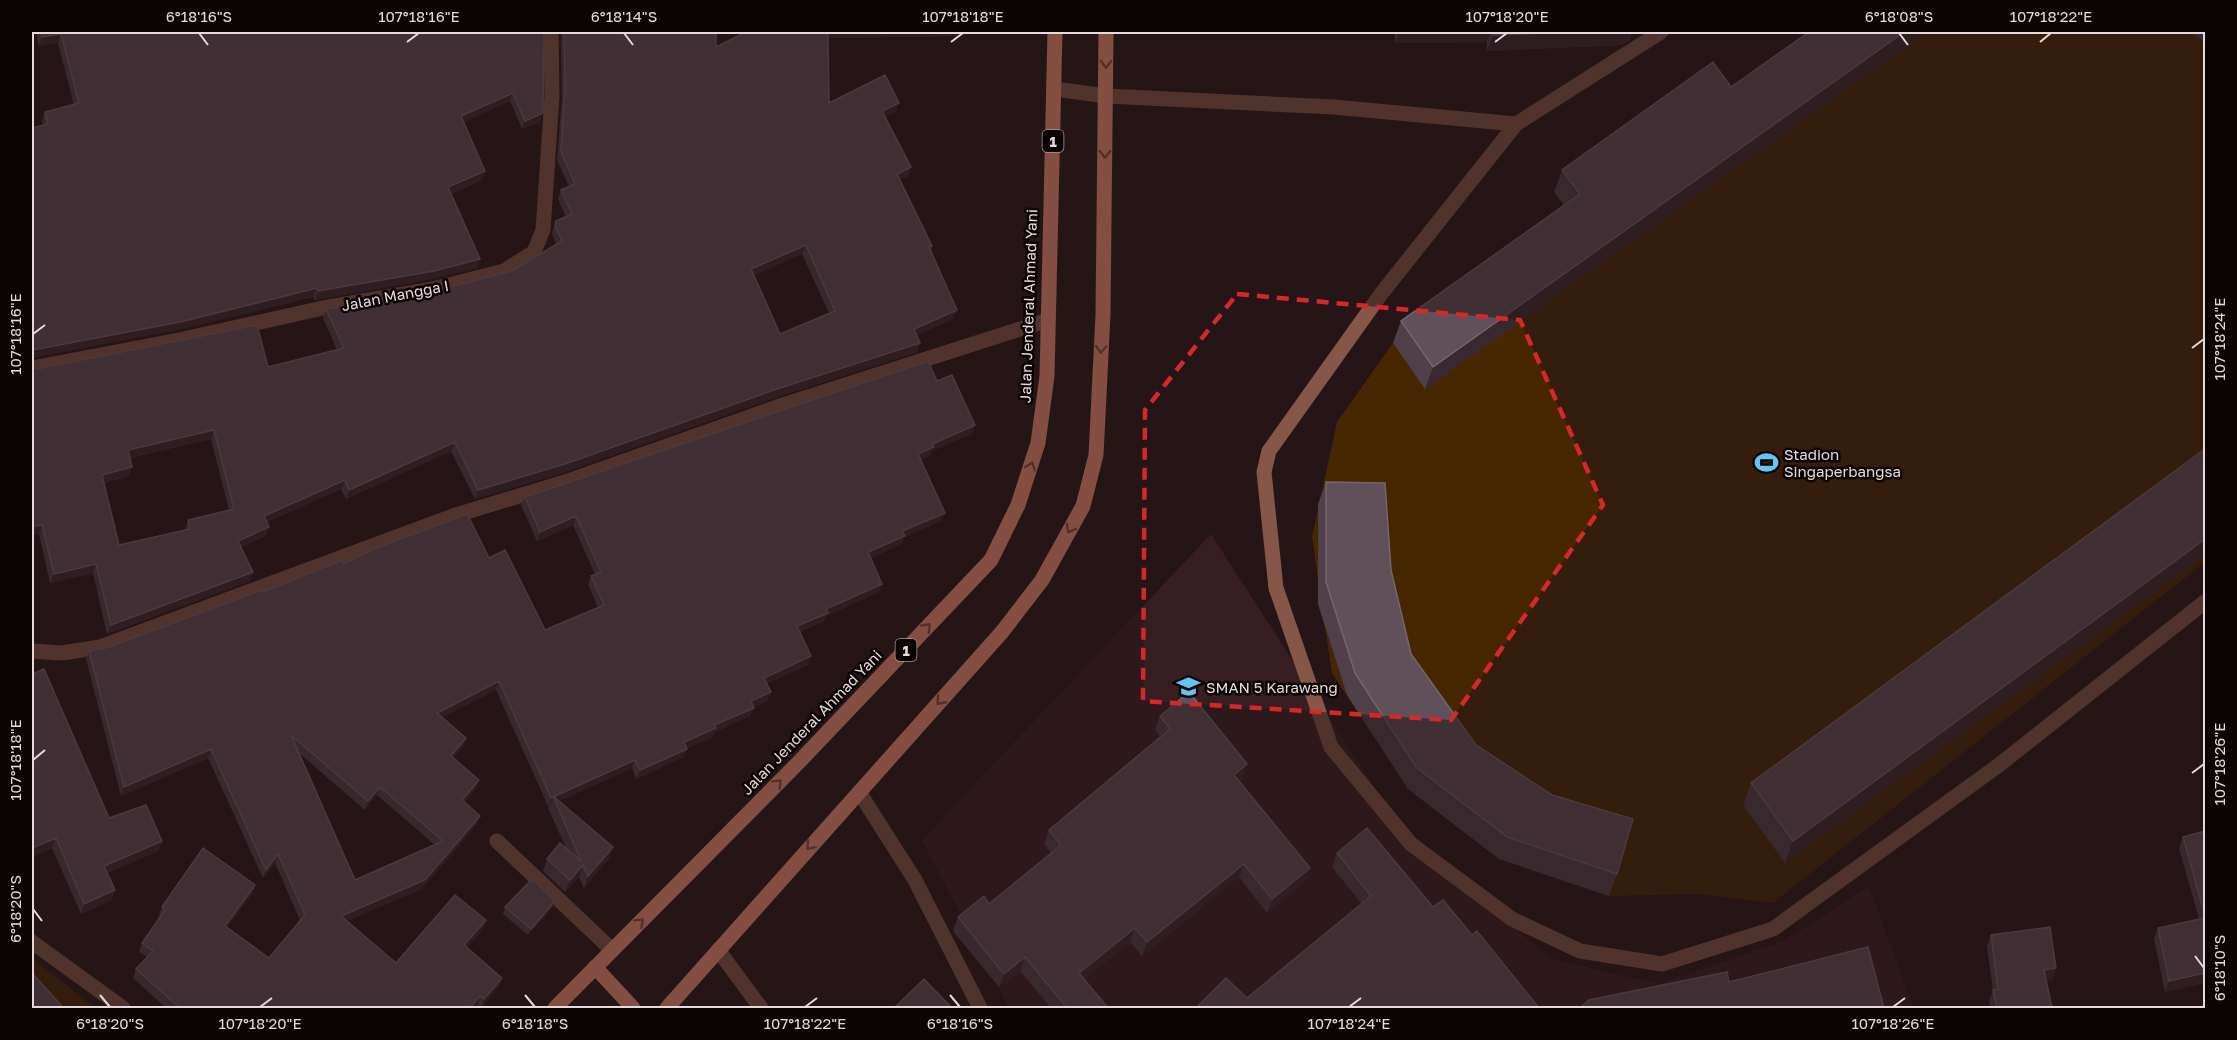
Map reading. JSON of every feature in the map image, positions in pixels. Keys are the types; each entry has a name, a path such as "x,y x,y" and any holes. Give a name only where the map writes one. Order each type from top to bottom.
{"main road":[{"name":"Jalan Jenderal Ahmad Yani","path":"555,1008 798,764 991,560 1018,505 1038,443 1047,376 1055,32"},
{"path":"668,1008 1009,623 1042,580 1083,506 1096,455 1103,315 1106,32"},
{"path":"595,967 633,1008"}],"street":[{"name":"Jalan Mangga I","path":"32,368 179,340 323,308 433,289 504,271 514,265 534,252 543,230 552,96 551,32"},
{"path":"1661,32 1516,124 1381,294 1269,451 1264,471 1276,588 1331,747 1411,844 1512,919 1580,951 1662,964 1773,929 1999,765 2205,601"},
{"path":"1055,89 1106,96 1334,107 1516,124"},
{"path":"32,651 62,653 100,647 453,516 565,482 777,407 1048,320"},
{"path":"859,792 915,880 980,1008"},
{"path":"497,841 612,950"},
{"path":"32,942 123,1008"},
{"path":"718,950 761,1008"}],"highlighted area":[{"path":"1237,294 1520,320 1603,505 1451,720 1143,701 1145,410"}],"shaded area":[{"name":"Stadion Singaperbangsa","path":"1832,32 2205,32 2205,562 1773,903 1698,894 1609,896 1499,859 1408,789 1332,673 1325,627 1318,604 1318,579 1312,537 1337,422 1393,343 1571,216 1554,192 1705,84 1722,109"},
{"name":"SMAN 5 Karawang","path":"1211,534 1411,844 1554,960 1659,984 1784,941 1869,886 1913,1008 1009,1008 922,840"},
{"path":"32,958 95,1008 32,1008"}],"building":[{"path":"41,32 544,32 543,113 525,121 513,93 461,116 485,171 448,187 480,259 434,271 318,291 317,288 180,322 32,351 32,128 48,124 45,112 79,103 61,34 42,37"},
{"path":"564,32 716,32 716,47 746,32 828,32 829,103 885,75 899,103 882,111 911,167 897,174 932,246 929,247 957,310 914,329 920,343 777,389 565,464 478,490 455,442 349,490 345,480 264,516 269,527 238,541 253,572 111,625 96,564 54,574 42,525 32,527 32,368 37,369 257,325 268,367 344,348 326,309 438,290 512,271 562,241 555,226 556,221 572,214 561,190 575,184 561,151 565,88","holes":["806,245 835,311 780,334 751,269","214,430 234,509 188,520 190,529 119,545 102,475 132,467 128,450"]},
{"path":"1493,32 1567,32 1493,35"},
{"path":"1809,32 1904,32 1433,367 1401,321 1580,194 1562,170 1713,62 1731,87"},
{"path":"928,361 937,381 952,375 975,425 932,444 934,447 918,454 945,513 902,531 905,536 868,552 882,584 826,609 828,613 797,626 811,656 764,678 771,692 751,701 754,708 714,725 716,728 684,742 687,749 640,770 635,760 551,798 499,681 437,713 466,738 451,756 479,780 462,800 480,816 425,880 341,916 396,963 455,895 486,920 464,945 502,978 484,999 480,996 470,1008 180,1008 136,969 153,951 142,943 165,910 162,907 203,848 255,885 225,926 269,958 305,915 278,854 266,870 211,749 124,787 89,651 106,648 262,590 263,592 342,560 343,564 376,548 467,514 489,558 505,550 545,630 604,605 591,576 601,572 576,516 540,532 525,497","holes":["291,735 368,801 380,787 443,841 355,880"]},
{"path":"2205,449 2205,539 1793,841 1751,783"},
{"path":"1326,482 1385,483 1391,570 1411,654 1476,745 1552,795 1633,819 1617,874 1507,837 1416,767 1355,673 1326,582"},
{"path":"44,669 109,818 146,805 162,841 104,866 115,890 84,904 56,838 32,848 32,674"},
{"path":"1189,692 1247,764 1234,775 1310,868 1272,899 1244,864 1147,942 1135,928 1079,973 1108,1008 1067,1008 1025,957 1004,974 958,917 984,896 989,904 1061,845 1049,830 1170,729 1160,716"},
{"path":"553,796 613,847 588,876 583,865 570,880 547,859 560,843 581,861"},
{"path":"1367,828 1433,907 1443,900 1472,935 1477,931 1539,1008 1196,1008 1226,978 1247,998 1371,896 1337,853"},
{"path":"2205,831 2205,916 2183,837"},
{"path":"532,879 555,901 531,929 505,907"},
{"path":"2205,918 2205,973 2169,981 2158,928"},
{"path":"2050,927 2056,968 2044,970 2052,1008 1997,1008 1993,990 1998,989 1991,935"},
{"path":"1868,947 1884,1008 1580,1008 1589,1000 1727,972 1729,982"},
{"path":"32,973 61,1005 56,1008 32,1008"},
{"path":"924,979 952,1008 894,1008"}],"place":[{"name":"Stadion Singaperbangsa","path":"1766,463"},
{"name":"SMAN 5 Karawang","path":"1188,687"}]}
